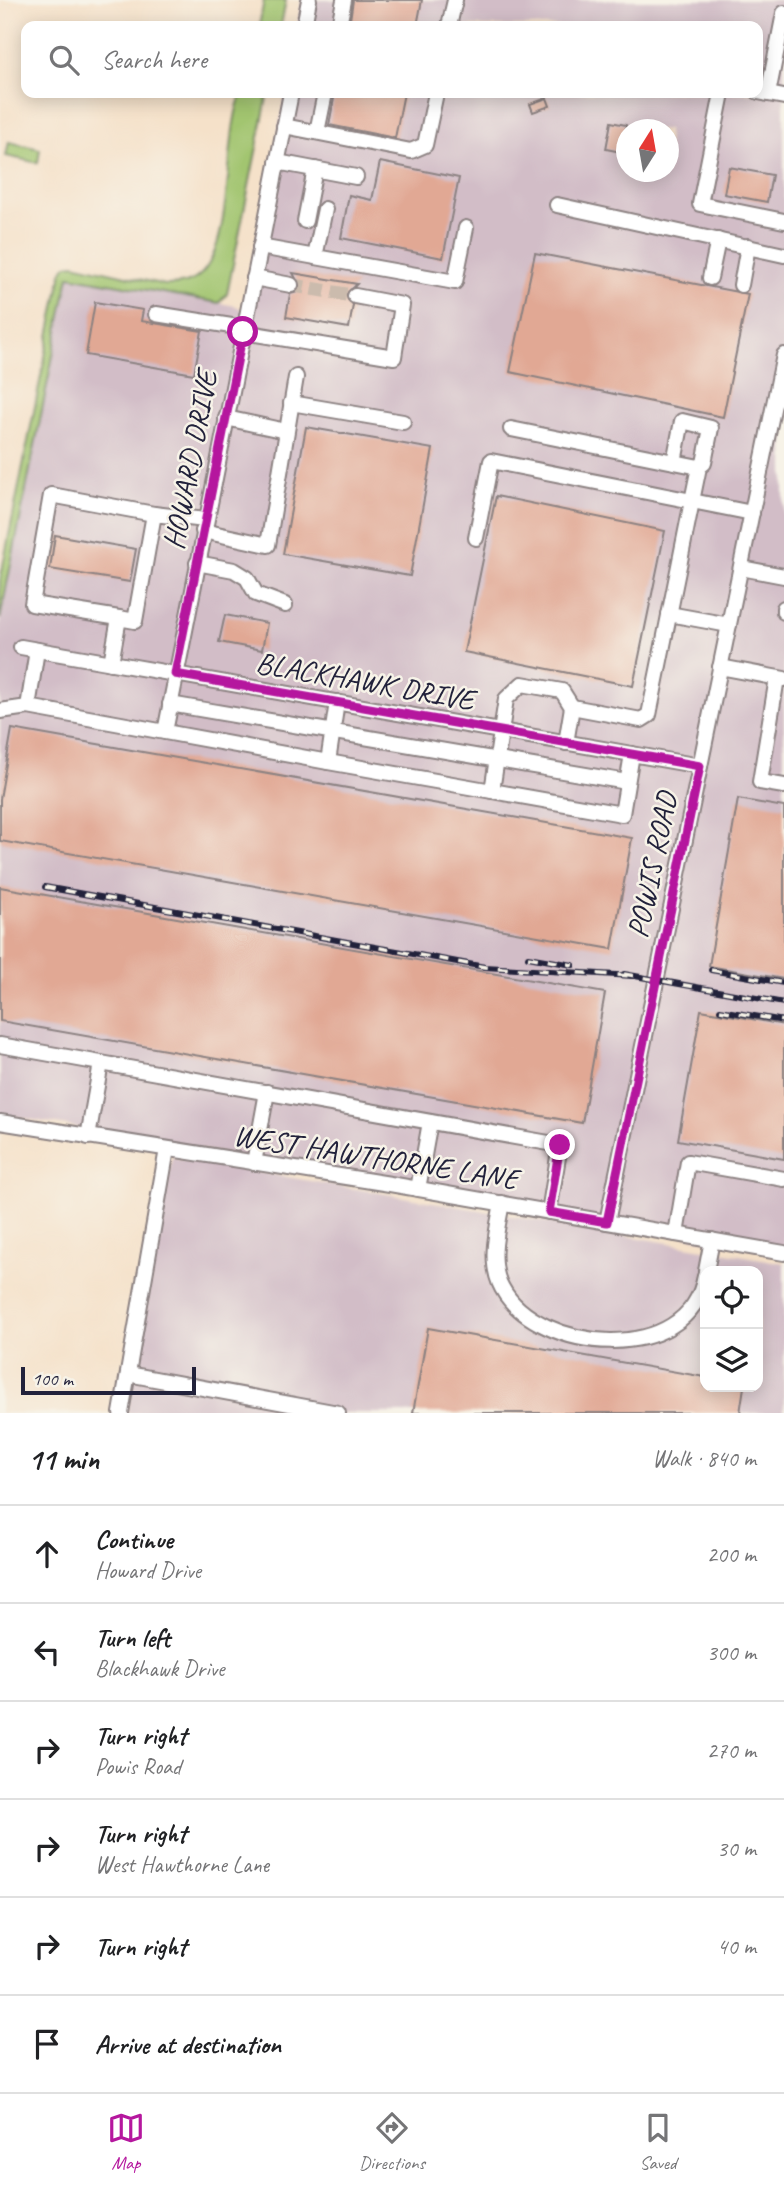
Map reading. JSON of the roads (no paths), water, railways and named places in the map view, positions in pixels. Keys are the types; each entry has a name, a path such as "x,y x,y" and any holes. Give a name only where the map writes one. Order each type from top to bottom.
{"street":[{"path":"305,21 309,0"},
{"path":"340,21 344,0"},
{"path":"450,21 455,0"},
{"path":"784,13 763,93 784,97"},
{"name":"HOWARD DRIVE","path":"165,732 289,98"},
{"path":"317,132 324,98"},
{"path":"284,125 411,151 425,145 435,98"},
{"path":"721,98 700,204 784,221"},
{"path":"277,162 356,177"},
{"path":"305,220 315,169"},
{"path":"557,205 784,255"},
{"path":"315,257 325,209"},
{"path":"260,247 455,282 466,228"},
{"path":"710,278 718,240"},
{"path":"741,285 748,246"},
{"path":"254,278 291,285"},
{"path":"156,314 394,357 402,305 355,296"},
{"name":"POWIS ROAD","path":"607,1222 784,355"},
{"path":"154,514 135,621 32,604 51,495 154,514 268,545 296,377"},
{"path":"291,403 402,422"},
{"path":"226,418 286,432"},
{"path":"572,707 645,719 650,710 699,467 704,463 711,428 682,421 674,461"},
{"path":"511,429 699,467"},
{"path":"476,538 491,461 752,513"},
{"path":"197,563 234,570 247,578 256,594 285,605"},
{"path":"741,568 784,576"},
{"path":"669,614 729,625"},
{"path":"111,663 119,618"},
{"name":"BLACKHAWK DRIVE","path":"20,647 700,766"},
{"path":"28,707 37,650"},
{"path":"720,667 780,678 760,782 784,786"},
{"path":"492,790 506,699 522,684 562,691 572,707 566,743"},
{"path":"328,762 337,702"},
{"path":"170,704 332,734 627,782"},
{"path":"0,711 28,707 622,814 632,754"},
{"path":"0,1045 560,1145 549,1212"},
{"path":"88,1137 101,1063"},
{"path":"254,1163 267,1092"},
{"name":"WEST HAWTHORNE LANE","path":"0,1122 502,1203 784,1253"},
{"path":"418,1189 430,1122"},
{"path":"121,1413 167,1149"},
{"path":"676,1234 688,1162 784,1178"},
{"path":"502,1203 495,1249 496,1270 502,1289 521,1312 546,1328 627,1342 658,1335 687,1315 700,1286"},
{"path":"707,1266 712,1240"},
{"path":"128,1374 338,1413"}],"tunnel":[{"path":"291,285 355,296"}],"railway":[{"path":"45,887 485,967 633,976"},
{"path":"528,957 573,965"},
{"path":"711,970 784,983"},
{"path":"624,974 784,1003"},
{"path":"720,1010 784,1021"}]}
